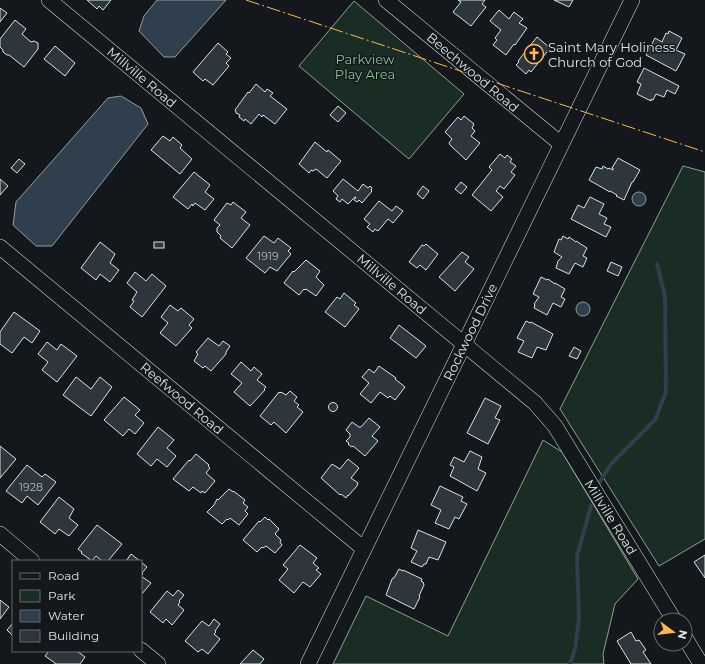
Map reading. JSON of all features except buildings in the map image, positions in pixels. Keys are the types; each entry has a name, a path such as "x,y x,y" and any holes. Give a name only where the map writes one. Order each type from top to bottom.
{"street":[{"name":"Millville Road","path":"49,0 535,403 548,417 669,612"},
{"name":"Beechwood Road","path":"386,0 561,144"},
{"name":"Rockwood Drive","path":"308,664 632,0"},
{"name":"Reefwood Road","path":"0,247 364,550"},
{"path":"0,534 31,560"},
{"path":"142,651 158,664"},
{"path":"693,651 701,664"}],"green space":[{"name":"Parkview Play Area","path":"354,1 464,94 409,159 299,66"},
{"path":"683,166 705,172 705,539 659,566 560,409"},
{"path":"543,440 562,452 638,579 615,604 603,654 604,664 333,664 366,596 448,636"}],"water":[{"path":"157,0 226,0 175,57 164,57 139,31 144,16"},
{"path":"121,96 141,108 148,124 52,246 36,246 13,225 16,202 108,98"},
{"path":"636,192 642,192 646,196 646,202 642,206 636,206 632,202 632,196"},
{"path":"580,302 586,302 590,306 590,312 586,316 580,316 576,312 576,306"}],"waterway":[{"path":"596,488 611,464 655,420 666,392 665,296 657,264"},
{"path":"570,664 575,649 579,619 577,556 591,506"}],"power":[{"path":"246,0 705,152"}],"place":[{"name":"Saint Mary Holiness Church of God","path":"534,54"}]}
